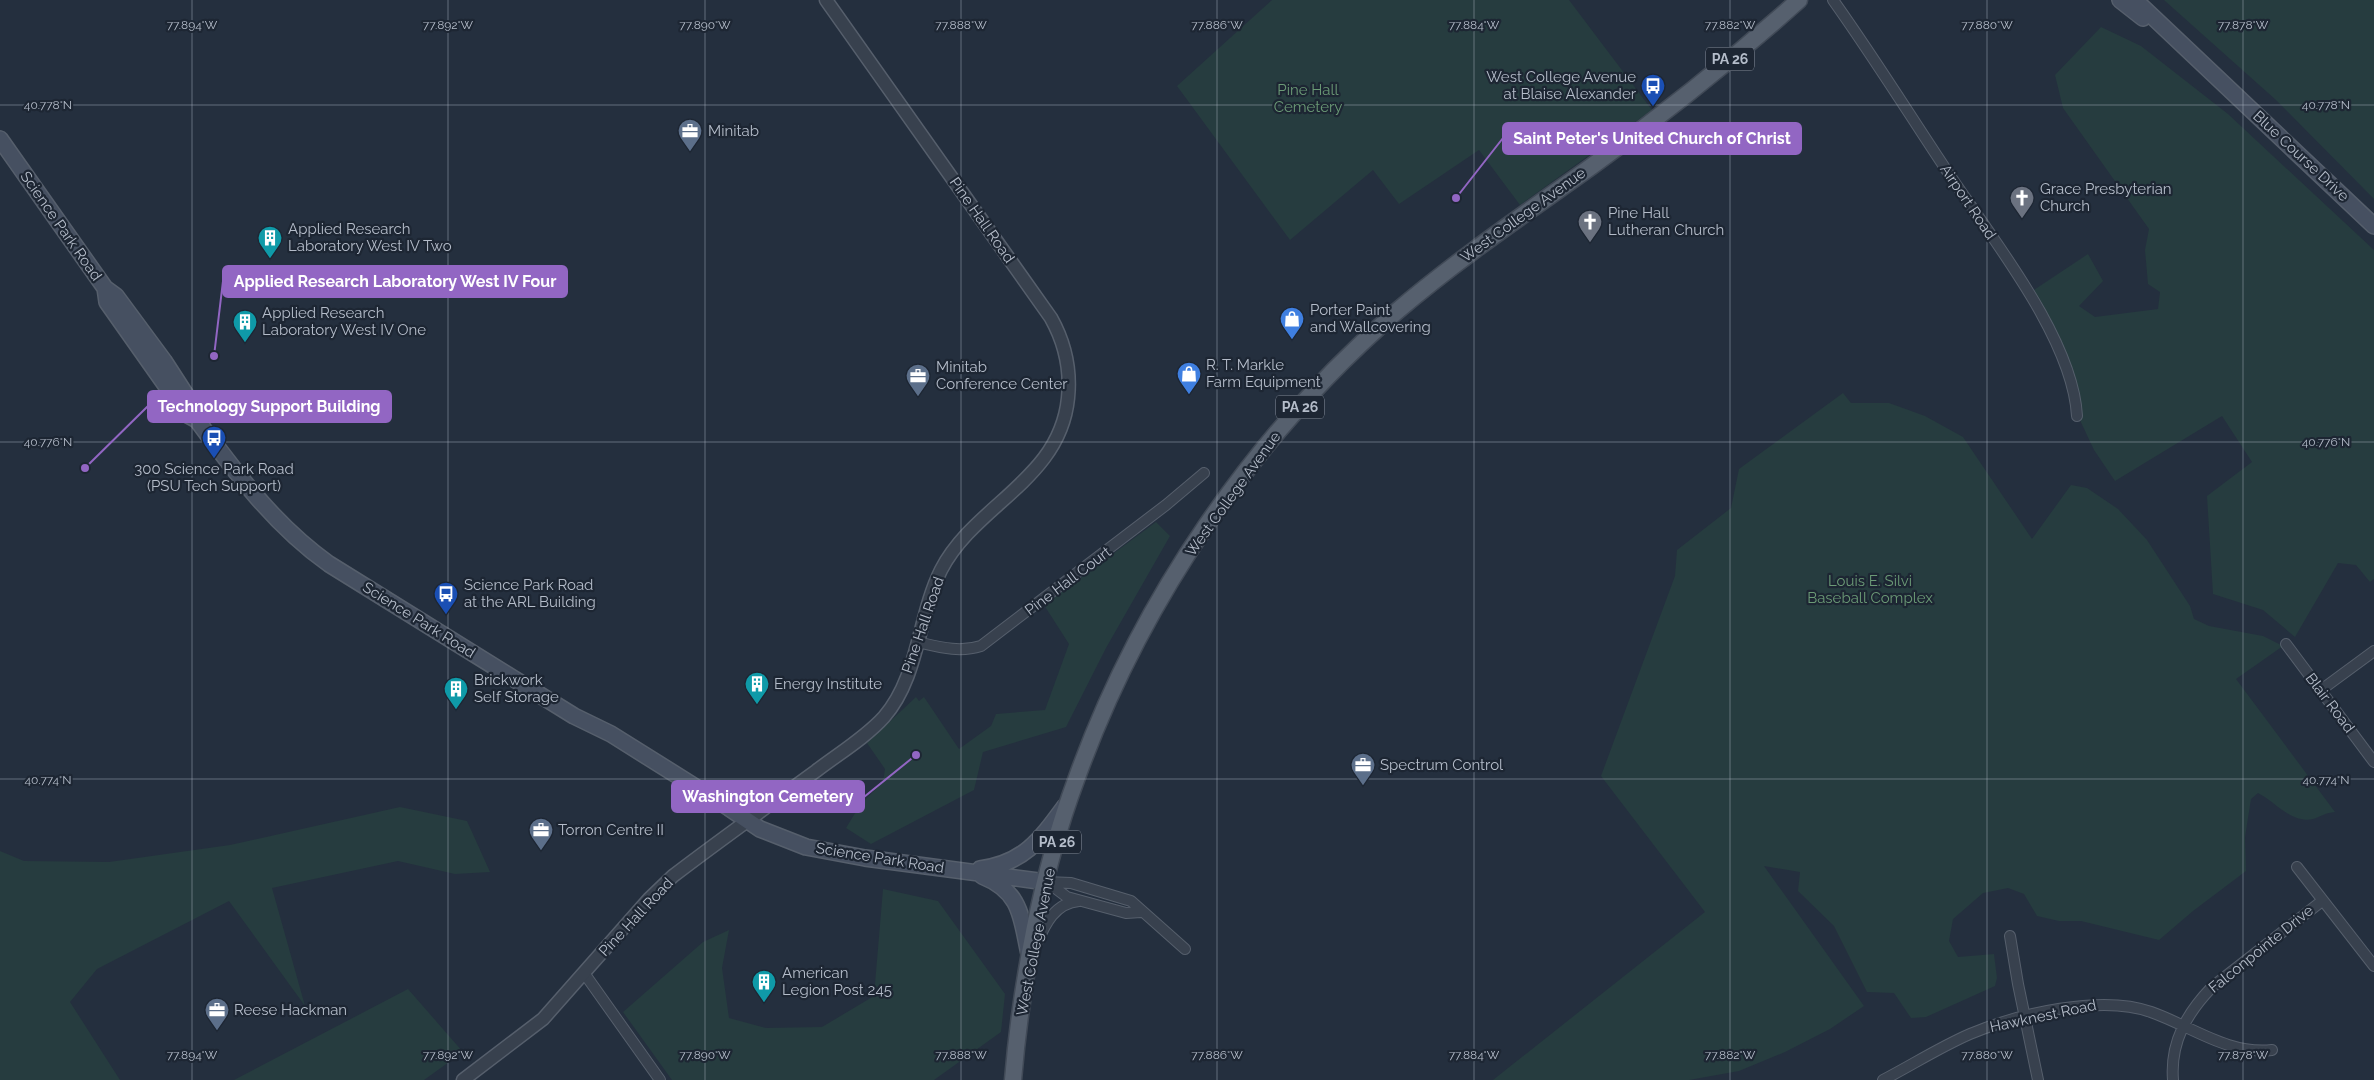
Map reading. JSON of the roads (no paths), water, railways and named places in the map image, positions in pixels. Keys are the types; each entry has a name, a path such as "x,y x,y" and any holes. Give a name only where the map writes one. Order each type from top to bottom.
{"main road":[{"name":"West College Avenue","path":"1013,1080 1016,1043 1030,960 1046,882 1068,802 1088,749 1126,662 1154,609 1223,502 1306,400 1354,350 1423,290 1672,106 1799,0"},
{"name":"Blue Course Drive","path":"2120,0 2228,87"},
{"name":"Blue Course Drive","path":"2136,0 2374,226"},
{"name":"Science Park Road","path":"0,139 104,288 107,302 186,414 197,420 254,496 309,550 574,716 611,734 729,808 760,830 826,852 1046,882"},
{"path":"964,871 998,865 1027,851 1041,838 1068,802"},
{"path":"964,871 991,880 1010,895 1022,916 1030,960"}],"street":[{"name":"Pine Hall Road","path":"463,1080 543,1019 660,888 883,718 902,687 937,579 953,552 1032,474 1055,443 1067,410 1069,368 1063,344 1052,318 826,0"},
{"name":"Airport Road","path":"1833,0 2022,283 2058,348 2070,375 2077,416"},
{"name":"Pine Hall Court","path":"917,642 952,650 972,649 981,646 1166,505 1204,473"},
{"name":"Blair Road","path":"2286,644 2374,762"},
{"path":"2321,690 2374,651"},
{"path":"2297,867 2374,966"},
{"path":"1046,882 1067,897 1126,914 1141,912"},
{"path":"1046,882 1071,883 1131,901 1141,912 1185,949"},
{"path":"1030,960 1045,926 1053,914 1066,904 1084,901"},
{"name":"Falconpointe Drive","path":"2173,1080 2174,1056 2182,1025 2190,1012 2212,987 2322,901"},
{"path":"2010,936 2038,1080"},
{"path":"584,973 660,1080"},
{"name":"Hawknest Road","path":"1883,1080 1969,1035 2026,1017 2089,1005 2113,1004 2144,1010 2242,1050 2272,1050"}],"place":[{"name":"West College Avenue at Blaise Alexander","path":"1653,107"},
{"name":"Minitab","path":"690,152"},
{"name":"Saint Peter's United Church of Christ","path":"1456,198"},
{"name":"Grace Presbyterian Church","path":"2022,219"},
{"name":"Pine Hall Lutheran Church","path":"1590,243"},
{"name":"Applied Research Laboratory West IV Two","path":"270,259"},
{"name":"Porter Paint and Wallcovering","path":"1292,340"},
{"name":"Applied Research Laboratory West IV One","path":"245,343"},
{"name":"Applied Research Laboratory West IV Four","path":"214,356"},
{"name":"R. T. Markle Farm Equipment","path":"1189,395"},
{"name":"Minitab Conference Center","path":"918,397"},
{"name":"300 Science Park Road (PSU Tech Support)","path":"214,459"},
{"name":"Technology Support Building","path":"85,468"},
{"name":"Science Park Road at the ARL Building","path":"446,615"},
{"name":"Energy Institute","path":"757,705"},
{"name":"Brickwork Self Storage","path":"456,710"},
{"name":"Washington Cemetery","path":"916,755"},
{"name":"Spectrum Control","path":"1363,786"},
{"name":"Torron Centre II","path":"541,851"},
{"name":"American Legion Post 245","path":"764,1003"},
{"name":"Reese Hackman","path":"217,1031"}],"park label":[{"name":"Pine Hall Cemetery","path":"1308,98"},
{"name":"Louis E. Silvi Baseball Complex","path":"1870,590"}]}
